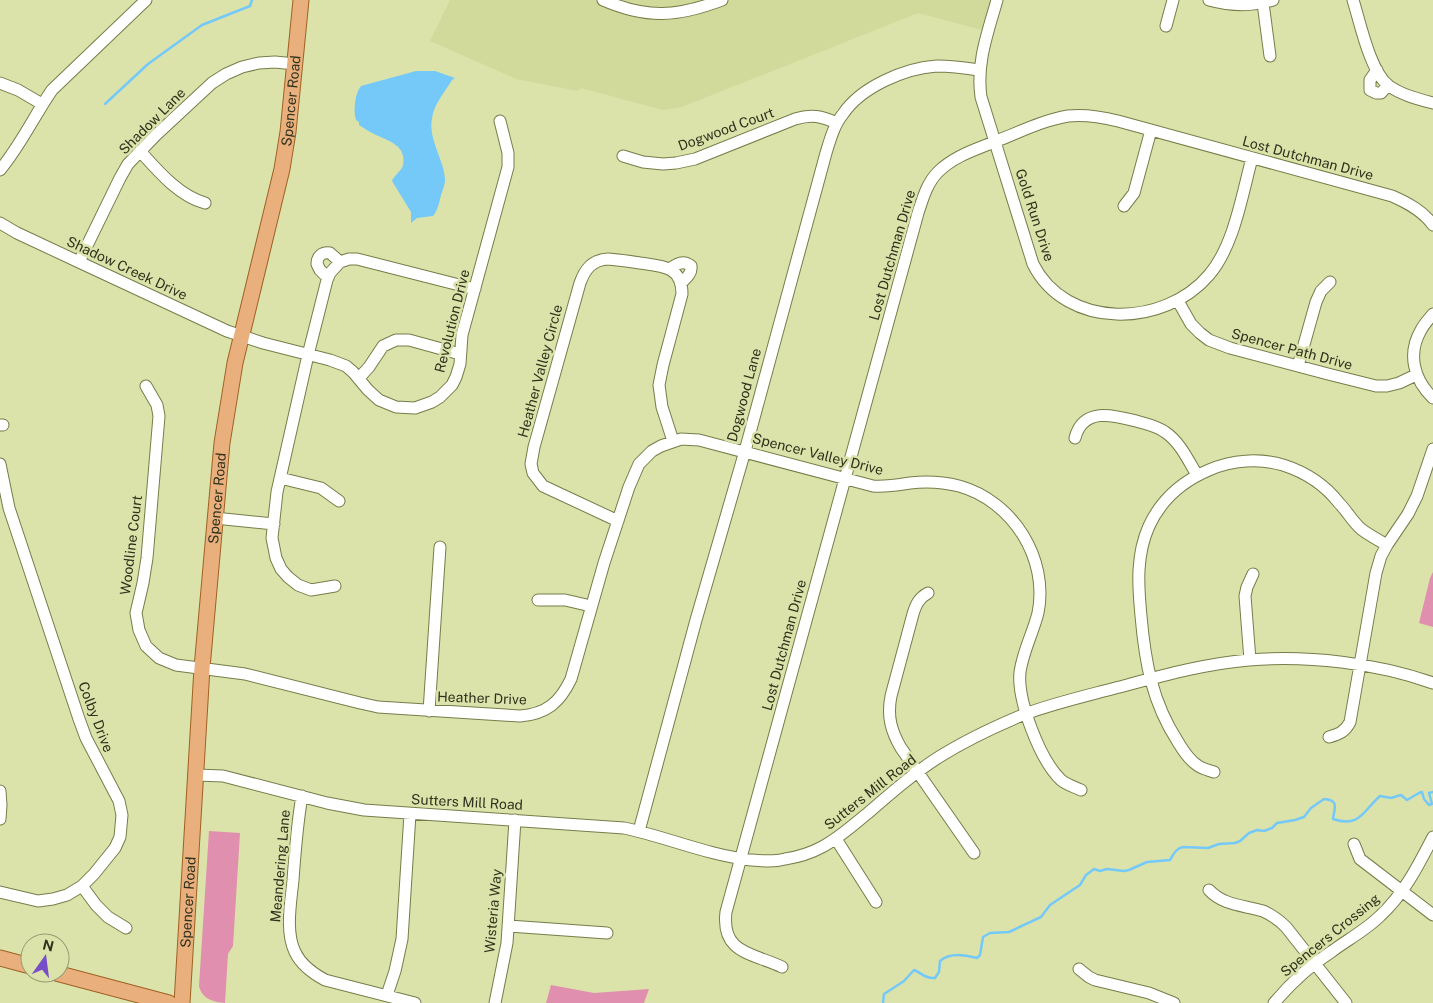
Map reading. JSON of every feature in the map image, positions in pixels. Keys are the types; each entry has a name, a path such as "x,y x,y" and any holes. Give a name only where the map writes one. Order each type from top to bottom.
{"main road":[{"name":"Spencer Road","path":"182,1003 202,668 221,451 226,414 242,337 282,169 288,132 301,0"},
{"path":"0,958 20,963"},
{"path":"70,977 169,1003"}],"street":[{"path":"602,0 632,10 663,14 694,10 722,0"},
{"name":"Gold Run Drive","path":"997,0 980,70 981,97 1033,264 1044,282 1053,290 1076,304 1104,314 1146,313 1178,301 1209,275 1226,247 1252,158"},
{"path":"1166,26 1172,0"},
{"path":"1210,0 1238,5 1268,2 1270,56"},
{"path":"1353,0 1369,52 1377,70 1388,85 1433,103"},
{"path":"0,170 21,143 42,104 52,90 138,3"},
{"name":"Shadow Lane","path":"79,262 128,164 212,83 242,67 259,63 295,64"},
{"name":"Dogwood Lane","path":"638,831 745,451 826,153 837,123 843,113 866,91 898,76 937,66 980,70"},
{"path":"1377,70 1370,80 1370,90 1381,93 1388,85"},
{"path":"0,83 18,90 42,104"},
{"name":"Dogwood Court","path":"623,156 643,162 676,163 695,159 806,115 837,123"},
{"name":"Lost Dutchman Drive","path":"782,967 746,954 726,944 726,912 923,196 929,183 938,172 958,157 1042,122 1070,116 1088,116 1106,118 1392,196 1415,207 1433,225"},
{"name":"Revolution Drive","path":"242,337 346,366 379,400 396,407 415,408 432,402 446,392 452,385 458,371 462,336 508,167 508,153 500,121"},
{"path":"1124,206 1134,193 1151,130"},
{"path":"140,151 150,163 185,195 205,203"},
{"name":"Shadow Creek Drive","path":"0,222 18,233 140,291 242,337"},
{"path":"328,278 317,264 319,256 323,253 330,253 340,262"},
{"path":"335,586 311,590 302,587 288,577 281,569 276,558 272,538 280,478 308,355 330,272 340,262 349,259 365,261 475,289"},
{"name":"Heather Valley Circle","path":"618,521 543,486 533,473 531,464 583,274 588,266 600,260 608,259 662,266 670,269 682,262 691,266 692,270 681,283 682,294 659,385 662,406 673,441"},
{"path":"670,269 681,283"},
{"path":"1298,366 1316,302 1321,292 1330,282"},
{"name":"Spencer Path Drive","path":"1178,301 1191,324 1209,340 1230,348 1376,386 1388,386 1399,383 1416,375"},
{"path":"1433,314 1421,330 1414,345 1416,375 1426,392 1433,398"},
{"path":"359,378 383,346 396,340 409,340 460,354"},
{"name":"Woodline Court","path":"146,386 157,405 159,416 147,558 136,613 137,621 142,639 158,658 176,665 202,668"},
{"path":"1075,438 1080,425 1098,416 1107,415 1144,423 1173,438 1197,476"},
{"name":"Spencer Valley Drive","path":"673,441 682,439 699,440 873,486 884,487 934,482 960,486 986,497 998,506 1018,526 1035,562 1040,590 1036,618 1020,673 1021,697 1041,749 1056,774 1062,781 1081,790"},
{"name":"Heather Drive","path":"202,668 245,674 369,705 429,711 520,716 542,712 560,699 571,679 591,606 633,476 639,464 652,451 673,441"},
{"path":"1329,737 1347,729 1350,722 1376,573 1381,556 1408,514 1417,496 1433,449"},
{"path":"1214,772 1202,768 1188,758 1173,735 1150,679 1144,652 1140,606 1140,557 1149,526 1164,503 1185,483 1222,465 1255,461 1269,462 1296,470 1308,476 1330,492 1361,529 1387,545"},
{"name":"Colby Drive","path":"0,464 9,508 79,719 86,738 119,801 122,815 120,837 115,848 94,874 82,886 67,896 38,901 0,892"},
{"path":"280,478 321,488 339,501"},
{"path":"215,518 274,524"},
{"path":"429,711 440,547"},
{"path":"1250,660 1245,596 1253,574"},
{"path":"928,593 917,602 913,614 889,707 889,720 896,739 974,853"},
{"path":"538,600 564,600 591,606"},
{"name":"Sutters Mill Road","path":"196,775 223,776 364,810 610,826 638,831 704,851 741,859 766,861 786,859 820,848 836,839 918,772 965,742 1026,714 1150,679 1190,669 1250,660 1295,659 1360,665 1410,675 1433,683"},
{"path":"0,791 0,819"},
{"name":"Meandering Lane","path":"302,796 295,843 290,911 291,941 294,951 307,968 325,980 415,1003"},
{"path":"387,995 395,971 402,939 410,814"},
{"name":"Wisteria Way","path":"495,1003 504,963 508,926 514,820"},
{"name":"Spencers Crossing","path":"1274,1003 1314,964 1379,918 1402,892 1433,837"},
{"path":"836,839 876,902"},
{"path":"1354,844 1360,859 1433,915"},
{"path":"82,886 108,918 126,928"},
{"path":"1209,890 1224,902 1273,916 1286,927 1346,1003"},
{"path":"508,926 607,933"},
{"path":"1079,969 1095,980 1150,993 1174,1003"}],"shaded area":[{"path":"450,0 1002,0 993,33 918,13 682,107 663,110 581,88 578,91 516,79 430,41"},
{"path":"1433,572 1433,627 1419,623"},
{"path":"209,831 240,833 233,946 228,954 225,1003 216,1002 205,997 199,986"},
{"path":"551,985 594,993 649,989 644,1003 546,1003"}],"water":[{"path":"416,71 435,71 455,78 437,103 432,118 432,134 445,179 438,206 433,216 417,218 411,223 411,212 392,181 403,165 402,153 396,145 359,125 355,116 355,107 357,93 361,86"}],"waterway":[{"path":"105,104 148,64 202,25 250,6 252,0"},
{"path":"883,1003 884,994 904,981 914,970 926,977 935,978 939,972 940,961 948,956 958,955 977,958 980,955 983,937 990,933 1009,932 1041,917 1050,905 1080,885 1086,875 1094,869 1100,871 1107,869 1124,871 1147,862 1170,860 1177,850 1183,847 1208,848 1219,844 1235,843 1249,833 1257,830 1264,831 1272,828 1277,823 1304,817 1311,808 1324,799 1334,803 1333,819 1349,821 1355,820 1360,816 1380,796 1391,798 1401,795 1407,800 1422,792 1424,799 1429,805 1432,804 1429,793 1433,792"}]}
